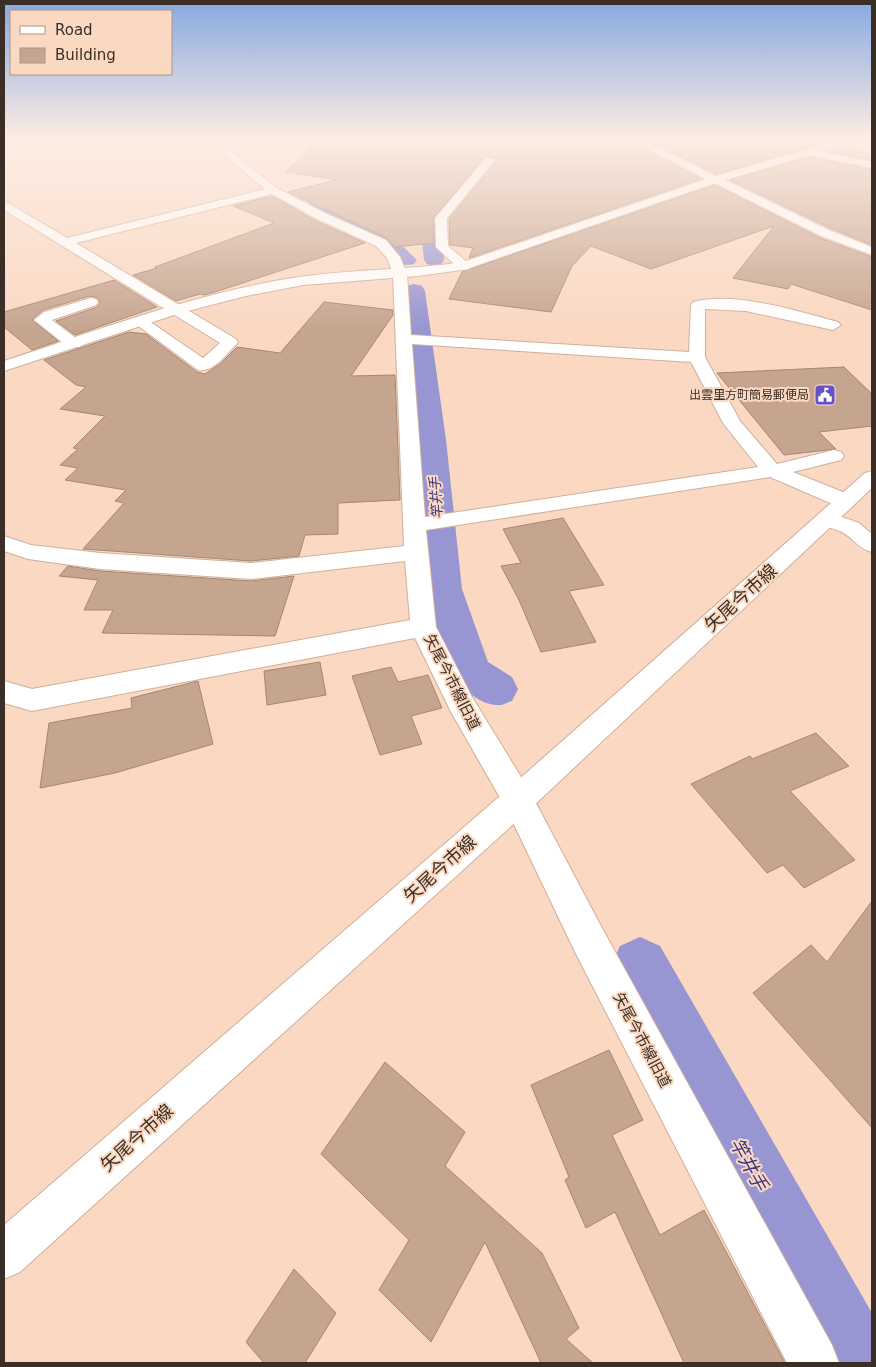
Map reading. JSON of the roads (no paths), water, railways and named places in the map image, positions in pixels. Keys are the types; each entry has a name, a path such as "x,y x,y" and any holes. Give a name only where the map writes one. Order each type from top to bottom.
{"street":[{"path":"67,242 222,203"},
{"path":"297,203 381,243 393,257 400,274"},
{"path":"454,203 441,218 442,247 464,266"},
{"path":"4,366 179,310 281,284 323,278 400,274 464,266 647,203"},
{"path":"761,203 825,233 872,251"},
{"path":"4,205 230,342 204,366 141,322"},
{"name":"矢尾今市線旧道","path":"400,274 415,539 423,627 461,704 518,800 589,941 814,1363"},
{"path":"74,344 42,320 49,315 91,302"},
{"path":"833,325 786,314 711,303 698,305 697,357 732,423 772,471 837,510 851,528 872,545"},
{"path":"404,339 697,357"},
{"path":"4,544 28,552 100,561 251,571 772,471 834,456"},
{"name":"矢尾今市線","path":"4,1256 518,800 872,477"},
{"path":"4,692 32,700 423,627"}],"waterway":[{"path":"434,260 432,240 433,218 446,203"},
{"name":"竿井手","path":"313,208 383,238 407,260"},
{"name":"竿井手","path":"414,291 431,440 443,589 471,671 497,689"},
{"name":"竿井手","path":"640,966 858,1363"}],"place":[{"name":"出雲里方町簡易郵便局","path":"825,395"}]}
